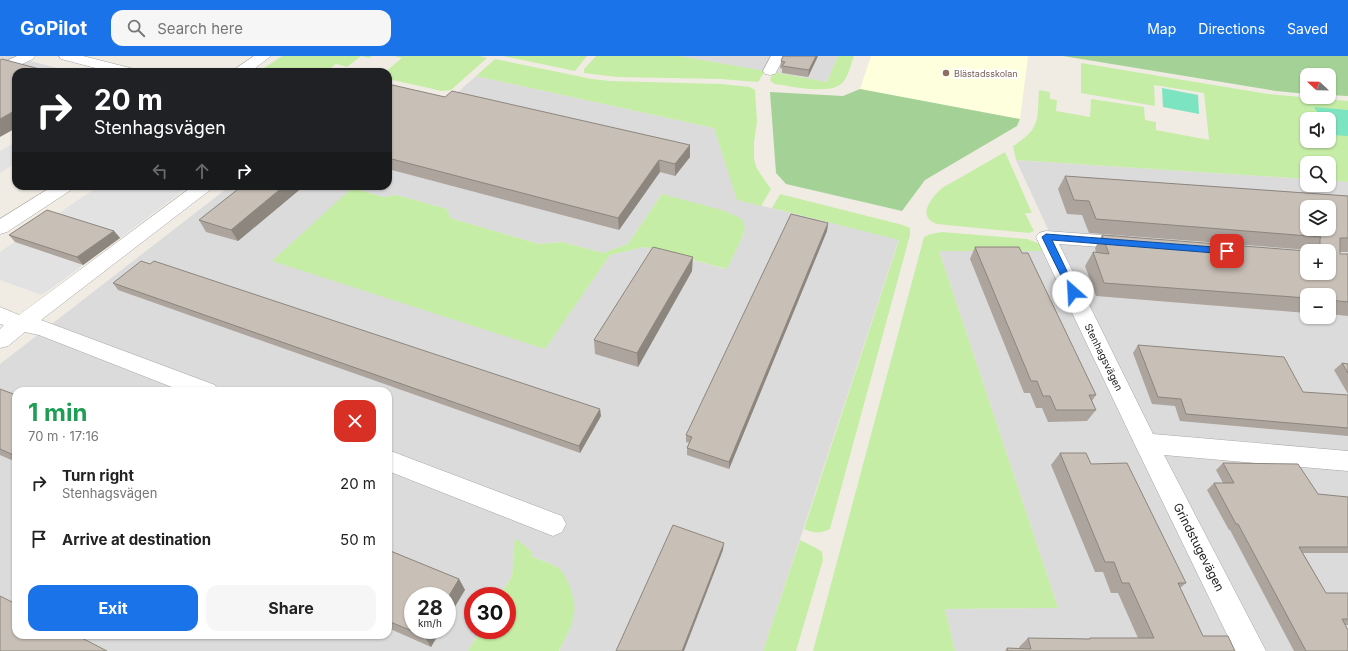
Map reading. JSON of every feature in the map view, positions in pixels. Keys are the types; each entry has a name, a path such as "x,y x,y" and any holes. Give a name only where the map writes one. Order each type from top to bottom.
{"street":[{"path":"0,70 28,56"},
{"path":"66,56 113,68"},
{"path":"246,68 264,56"},
{"path":"770,71 778,56"},
{"path":"0,228 59,190"},
{"path":"0,340 199,190"},
{"name":"Stenhagsvägen","path":"1146,443 1046,237 1148,245"},
{"path":"0,315 22,324 42,328 197,387"},
{"path":"1146,443 1348,461"},
{"name":"Grindstugevägen","path":"1146,443 1251,651"},
{"path":"392,462 553,524"}],"shaded area":[{"path":"0,56 11,56 58,68 12,68 12,82 0,114"},
{"path":"679,56 838,56 827,82"},
{"name":"Blästadsskolan","path":"871,56 1028,56 1020,119 860,89"},
{"path":"476,76 714,128 738,200 899,239 763,651 559,651 569,631 556,566 531,556 515,539 512,576 505,587 464,587 464,639 475,639 468,651 0,651 0,364 225,190 354,190 545,348 610,255 644,247 726,269 742,238 745,227 662,194 628,244 603,253 562,242 539,244 450,218 447,209 396,195 384,197 359,190 392,190 392,87 449,100"},
{"path":"12,144 12,166 0,173 0,151"},
{"path":"1016,160 1300,179 1300,192 1336,192 1336,181 1348,182 1348,651 955,651 945,609 1058,608 939,251 1058,251"},
{"path":"93,190 184,190 120,238 53,217"},
{"path":"15,242 83,265 42,295 0,280 0,252"}],"green space":[{"path":"282,56 361,56 347,67 336,64 331,68 264,68"},
{"path":"361,56 372,56 369,58"},
{"path":"393,56 480,56 487,58 451,90 442,91 392,80 392,68 390,68 402,58"},
{"path":"503,56 587,56 575,71"},
{"path":"596,56 679,56 765,71 758,82 720,79 617,77 584,73 584,69"},
{"path":"838,56 854,56 846,79 835,87 827,89 809,89 774,84 770,80 773,72 827,82"},
{"path":"1063,56 1348,56 1348,96 1336,95 1336,68 1300,68 1300,93 1276,91"},
{"path":"495,59 592,79 610,81 721,84 750,87 755,90 757,122 754,142 754,159 757,169 771,189 761,206 737,200 714,128 476,76"},
{"path":"1081,63 1268,94 1300,97 1300,104 1336,104 1336,100 1348,101 1348,182 1336,181 1336,156 1300,156 1300,179 1016,160 1013,146 1029,134 1036,123 1039,90 1050,92 1050,99 1057,100 1056,111 1090,117 1091,99 1144,107 1145,120 1156,122 1156,130 1209,140 1204,93 1154,85 1155,106 1081,93"},
{"path":"1162,88 1198,95 1199,114 1163,107"},
{"path":"860,89 1020,119 1017,126 925,180 902,211 786,184 776,173 770,92 843,96"},
{"path":"1314,107 1348,110 1348,136 1336,135 1336,112 1317,112"},
{"path":"1005,152 1032,213 1025,213 1034,231 1029,233 937,224 927,217 926,212 930,202 942,188"},
{"path":"350,190 359,190 384,197 396,195 447,209 450,218 539,244 562,242 603,253 628,244 662,194 725,211 742,219 745,227 742,238 727,269 644,247 610,255 545,349 272,261"},
{"path":"780,194 910,228 910,235 830,529 820,532 804,529 899,240 772,208"},
{"path":"942,232 1027,239 1043,245 1046,251 939,251 1058,608 945,609 955,651 813,651 924,237"},
{"path":"515,538 531,551 531,556 551,564 561,570 568,581 573,595 575,609 570,628 559,651 468,651 475,639 516,639 516,587 505,587 512,576"},
{"path":"800,540 822,552 823,560 796,651 763,651"}],"building":[{"path":"783,56 816,56 809,70 782,66 785,62 781,61"},
{"path":"2,59 36,68 12,68 12,112 0,119 0,60"},
{"path":"392,85 445,97 452,91 690,145 675,164 659,160 618,218 392,159"},
{"path":"1065,176 1348,196 1348,238 1340,238 1340,254 1348,254 1348,302 1336,301 1336,288 1300,288 1300,297 1104,283 1093,252 1109,254 1102,235 1300,250 1300,280 1336,280 1336,244 1320,244 1321,237 1308,236 1336,236 1336,200 1300,200 1300,235 1096,219 1089,201 1074,200"},
{"path":"237,190 279,190 231,230 199,220"},
{"path":"47,210 114,231 77,257 9,235"},
{"path":"791,214 828,223 729,462 687,448 692,437 686,435"},
{"path":"653,247 693,257 637,353 594,340"},
{"path":"975,247 1019,247 1022,253 1028,253 1096,395 1089,395 1096,410 1056,410 1050,396 1043,396 1037,381 1031,381"},
{"path":"141,261 150,264 154,261 600,409 579,446 113,283"},
{"path":"1138,345 1284,357 1303,392 1348,395 1348,428 1186,414 1181,399 1158,397"},
{"path":"1342,363 1348,364 1348,373"},
{"path":"0,389 12,394 12,454 0,449"},
{"path":"1060,453 1086,453 1091,464 1127,463 1186,583 1178,583 1203,636 1228,636 1235,651 1008,651 1007,648 1031,649 1028,638 1154,638 1129,583 1122,583 1114,562 1105,562"},
{"path":"1223,463 1298,464 1318,494 1348,497 1348,547 1299,547 1326,593 1348,593 1348,619 1342,619 1348,630 1348,651 1306,651 1238,524 1236,524 1214,483 1234,483"},
{"path":"673,525 724,543 682,651 616,651"},
{"path":"392,552 459,579 454,587 404,587 404,628 392,623"},
{"path":"0,596 12,602 12,639 84,639 107,651 0,651"}],"place":[{"name":"Blästadsskolan","path":"946,73"}],"route":[{"path":"1073,292 1046,237 1227,251"}]}
